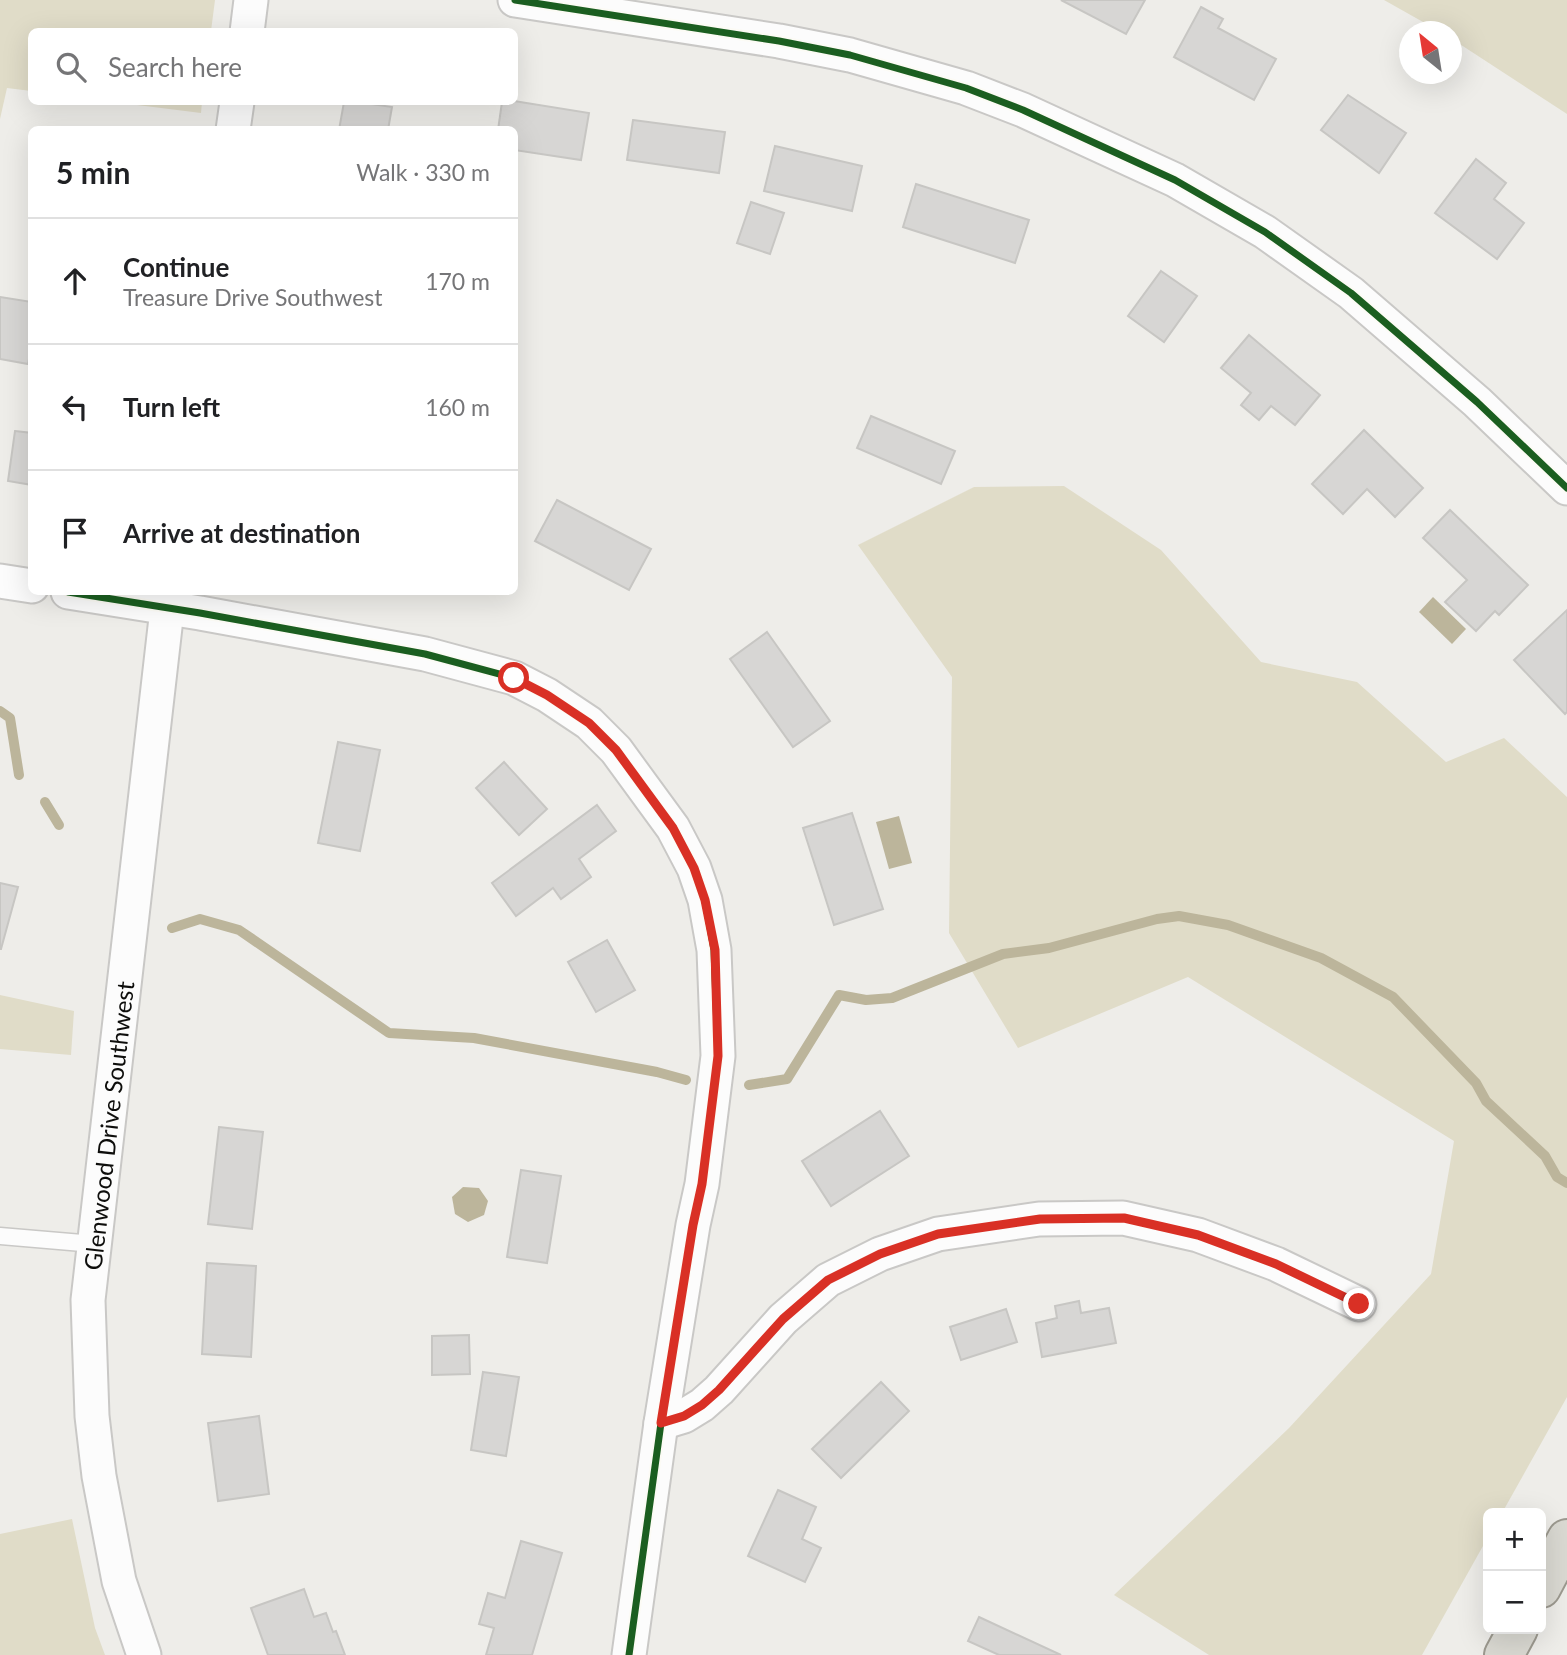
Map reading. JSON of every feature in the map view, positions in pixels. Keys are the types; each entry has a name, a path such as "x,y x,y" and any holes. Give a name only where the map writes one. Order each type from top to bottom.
{"highway":[{"path":"1546,1579 1567,1539"},
{"path":"1504,1655 1515,1634"}],"street":[{"path":"248,28 251,0"},
{"path":"515,0 779,41 850,55 978,92 1175,180 1265,232 1351,293 1477,402 1567,488"},
{"path":"234,126 237,105"},
{"path":"0,581 28,585"},
{"path":"111,595 168,599 425,654 514,678 547,695 589,723 616,750 673,828 694,868 705,900 715,950 718,1056 702,1184 661,1423 629,1655"},
{"name":"Glenwood Drive Southwest","path":"144,1655 119,1581 99,1476 92,1416 88,1300 168,599"},
{"path":"661,1423 684,1416 702,1405 783,1319 828,1280 880,1254 938,1234 1040,1219 1124,1218 1198,1235 1276,1264 1359,1304"}],"lane":[{"path":"0,1236 94,1244"}],"shaded area":[{"path":"0,0 215,0 211,28 28,28 28,91 7,88 0,119"},
{"path":"1384,0 1567,0 1567,114 1462,46 1462,21 1421,21"},
{"path":"137,105 202,105 201,113"},
{"path":"1064,486 1161,550 1261,662 1357,682 1446,762 1504,738 1567,797 1567,1397 1505,1508 1483,1508 1483,1546 1422,1655 1209,1655 1114,1595 1289,1428 1431,1274 1454,1141 1188,977 1018,1048 949,933 952,677 858,545 974,487"},
{"path":"1433,597 1466,629 1452,644 1419,612"},
{"path":"899,816 912,863 889,869 876,822"},
{"path":"0,995 74,1011 71,1055 0,1049"},
{"path":"463,1187 479,1188 488,1201 484,1215 468,1222 455,1214 452,1197"},
{"path":"72,1519 95,1628 105,1655 0,1655 0,1534"}],"building":[{"path":"1061,0 1145,0 1126,34"},
{"path":"1201,7 1223,19 1218,28 1276,59 1254,100 1174,57"},
{"path":"1348,95 1406,133 1379,173 1321,130"},
{"path":"518,102 589,113 581,160 518,151 518,126 499,126 502,105 518,105"},
{"path":"343,105 392,107 389,126 340,126"},
{"path":"633,120 725,132 719,173 627,160"},
{"path":"775,146 862,166 852,211 764,191"},
{"path":"1476,159 1506,183 1494,199 1524,223 1497,259 1435,213"},
{"path":"916,184 1029,220 1015,263 903,227"},
{"path":"751,202 784,213 770,254 737,243"},
{"path":"1161,271 1197,296 1164,342 1128,316"},
{"path":"0,297 28,301 28,364 0,359"},
{"path":"1249,335 1320,395 1295,425 1271,406 1259,420 1241,405 1251,393 1221,368"},
{"path":"871,416 955,451 941,484 857,448"},
{"path":"1364,430 1423,488 1395,517 1367,489 1343,514 1312,484"},
{"path":"15,431 28,433 28,484 8,481"},
{"path":"557,500 651,549 629,590 535,541"},
{"path":"1450,510 1528,585 1499,615 1495,611 1476,631 1445,602 1467,580 1423,538"},
{"path":"1567,610 1567,712 1565,714 1514,660"},
{"path":"767,632 830,721 793,747 730,659"},
{"path":"338,742 380,750 360,851 318,843"},
{"path":"504,762 547,809 519,835 476,788"},
{"path":"597,805 616,831 579,859 591,877 561,899 553,888 516,916 492,883"},
{"path":"852,813 883,909 834,925 803,828"},
{"path":"0,883 18,887 1,949 0,949"},
{"path":"607,940 635,990 596,1012 568,962"},
{"path":"880,1111 909,1156 831,1206 802,1161"},
{"path":"219,1127 263,1132 252,1229 208,1224"},
{"path":"521,1170 561,1176 547,1263 507,1257"},
{"path":"207,1263 256,1266 251,1357 202,1354"},
{"path":"1079,1301 1081,1313 1109,1308 1116,1343 1042,1357 1036,1323 1057,1318 1055,1306"},
{"path":"1006,1309 1017,1342 961,1360 950,1327"},
{"path":"469,1335 470,1374 432,1375 432,1336"},
{"path":"483,1372 519,1377 506,1456 471,1450"},
{"path":"881,1382 909,1411 841,1478 812,1449"},
{"path":"259,1416 269,1494 218,1501 208,1423"},
{"path":"778,1490 816,1507 802,1539 821,1548 805,1582 748,1556"},
{"path":"521,1541 562,1553 532,1655 486,1655 494,1628 479,1624 488,1593 505,1598"},
{"path":"304,1589 314,1617 326,1613 345,1655 268,1655 251,1608"},
{"path":"979,1617 1061,1655 999,1655 968,1641"}],"waterway":[{"path":"0,711 10,718 19,775"},
{"path":"45,802 59,825"},
{"path":"749,1085 787,1079 839,995 866,1000 892,998 1003,954 1049,948 1157,919 1179,916 1228,925 1321,958 1393,997 1476,1083 1486,1101 1545,1156 1557,1177 1567,1183"},
{"path":"172,928 200,919 239,930 389,1033 474,1038 657,1072 686,1080"}],"cycle path":[{"path":"515,0 779,41 850,55 966,88 1023,110 1175,180 1265,232 1351,293 1477,402 1567,488"},
{"path":"87,595 425,654 514,678 547,695 589,723 616,750 673,828 694,868 705,900 714,950 718,1056 702,1184 661,1423 629,1655"}],"route":[{"path":"514,678 547,695 589,723 616,750 673,828 694,868 705,900 715,950 718,1056 702,1184 661,1423 684,1416 702,1405 783,1319 828,1280 880,1254 938,1234 1040,1219 1124,1218 1198,1235 1276,1264 1359,1304"}]}
